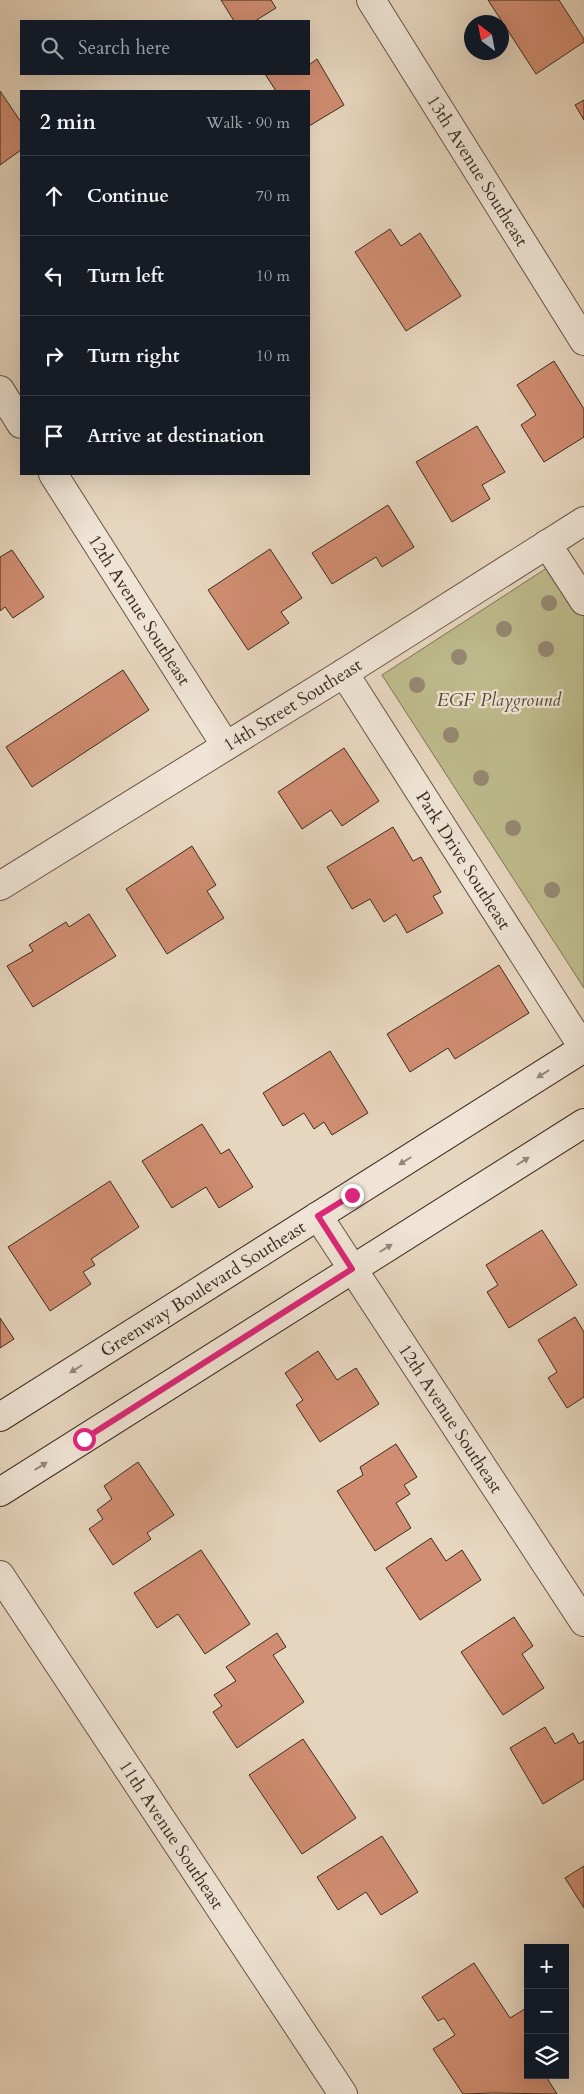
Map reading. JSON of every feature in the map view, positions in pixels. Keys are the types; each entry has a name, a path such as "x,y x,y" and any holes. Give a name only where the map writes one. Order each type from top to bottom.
{"street":[{"name":"13th Avenue Southeast","path":"371,0 584,341"},
{"path":"0,390 20,422"},
{"name":"12th Avenue Southeast","path":"54,475 226,746"},
{"name":"14th Street Southeast","path":"0,886 344,673 584,521"},
{"path":"547,544 584,601"},
{"name":"Park Drive Southeast","path":"344,673 584,1049"},
{"name":"Greenway Boulevard Southeast","path":"0,1417 584,1049"},
{"path":"0,1492 584,1123"},
{"name":"12th Avenue Southeast","path":"318,1216 584,1622"},
{"name":"11th Avenue Southeast","path":"0,1575 343,2094"}],"green space":[{"name":"EGF Playground","path":"553,564 584,611 584,988 382,675"}],"building":[{"path":"221,0 271,0 276,8 257,20 233,20"},
{"path":"488,0 559,0 584,39 584,42 536,74 509,32 509,15 498,15"},
{"path":"317,59 344,105 310,125 310,90 275,90 266,75 310,75 310,64"},
{"path":"0,91 20,121 20,151 0,165"},
{"path":"584,100 584,120 575,105"},
{"path":"390,229 401,246 420,233 461,296 406,331 355,252"},
{"path":"554,361 584,409 584,437 544,462 521,425 536,415 517,385"},
{"path":"477,426 505,472 482,485 490,499 452,522 416,462"},
{"path":"388,505 414,547 382,567 376,557 332,584 312,553"},
{"path":"270,549 302,598 281,612 289,623 248,650 208,590"},
{"path":"12,550 44,597 13,618 5,607 0,611 0,557"},
{"path":"123,670 149,710 32,787 6,747"},
{"path":"344,748 379,801 342,826 331,810 302,829 278,792"},
{"path":"393,827 413,861 421,857 441,892 433,896 443,913 407,933 396,914 384,922 370,899 352,909 327,867"},
{"path":"192,846 216,885 207,891 224,918 167,954 126,889"},
{"path":"89,914 116,956 33,1007 7,966 33,951 29,945 66,922 69,927"},
{"path":"499,965 529,1013 455,1059 448,1048 410,1072 387,1034"},
{"path":"330,1051 368,1113 332,1135 324,1122 314,1129 304,1113 283,1126 263,1093"},
{"path":"202,1124 221,1154 229,1149 253,1187 219,1208 206,1187 172,1208 142,1161"},
{"path":"110,1181 139,1227 91,1259 95,1265 83,1272 91,1284 50,1311 8,1247"},
{"path":"542,1230 577,1285 509,1328 487,1292 498,1285 486,1265"},
{"path":"575,1317 584,1332 584,1397 567,1408 548,1378 557,1372 538,1340"},
{"path":"0,1318 14,1339 0,1348"},
{"path":"318,1351 337,1380 356,1368 379,1404 320,1442 296,1405 303,1400 285,1373"},
{"path":"396,1444 417,1477 404,1485 410,1494 396,1503 411,1528 375,1551 337,1491 363,1475 360,1467"},
{"path":"138,1462 174,1515 147,1533 151,1539 113,1565 89,1529 103,1519 97,1510 112,1499 104,1486"},
{"path":"431,1538 446,1561 462,1550 481,1580 420,1620 386,1568"},
{"path":"201,1550 250,1624 205,1654 178,1614 157,1628 134,1593"},
{"path":"514,1617 533,1646 522,1654 544,1688 503,1715 461,1652"},
{"path":"277,1633 286,1647 273,1655 304,1702 237,1748 213,1712 222,1706 214,1695 236,1681 226,1667"},
{"path":"545,1727 555,1744 573,1733 579,1744 584,1741 584,1779 543,1804 510,1748"},
{"path":"303,1739 356,1818 302,1854 249,1775"},
{"path":"382,1836 418,1892 381,1915 366,1892 338,1910 317,1877"},
{"path":"584,1866 584,1908 565,1878"},
{"path":"474,1963 510,2018 524,2009 524,2079 548,2079 557,2094 463,2094 433,2049 455,2035 444,2018 438,2021 422,1997"}],"route":[{"path":"84,1439 352,1269 318,1216 352,1195"}]}
